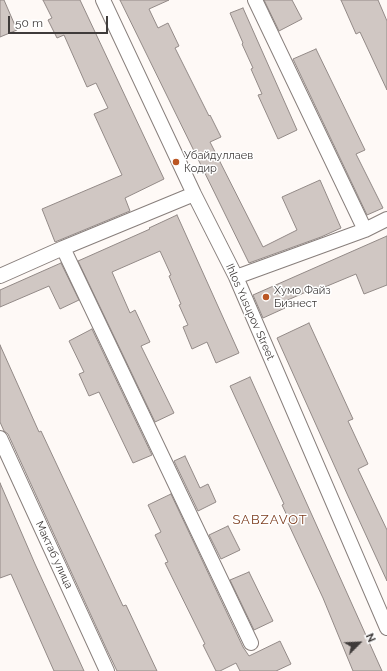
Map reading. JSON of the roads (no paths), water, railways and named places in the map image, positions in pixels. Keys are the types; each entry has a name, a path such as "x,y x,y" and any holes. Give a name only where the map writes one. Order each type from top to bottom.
{"street":[{"name":"Ihlos Yusupov Street","path":"103,0 194,194 236,277 387,628"},
{"path":"254,0 364,230"},
{"path":"0,276 63,248 194,194"},
{"path":"236,277 364,230 387,219"},
{"path":"63,248 251,643"},
{"name":"Мактаб улица","path":"0,438 107,671"}],"place":[{"name":"Убайдуллаев Кодир","path":"176,162"},
{"name":"Хумо Файз Бизнест","path":"266,297"}],"district":[{"name":"SABZAVOT","path":"270,520"}]}
